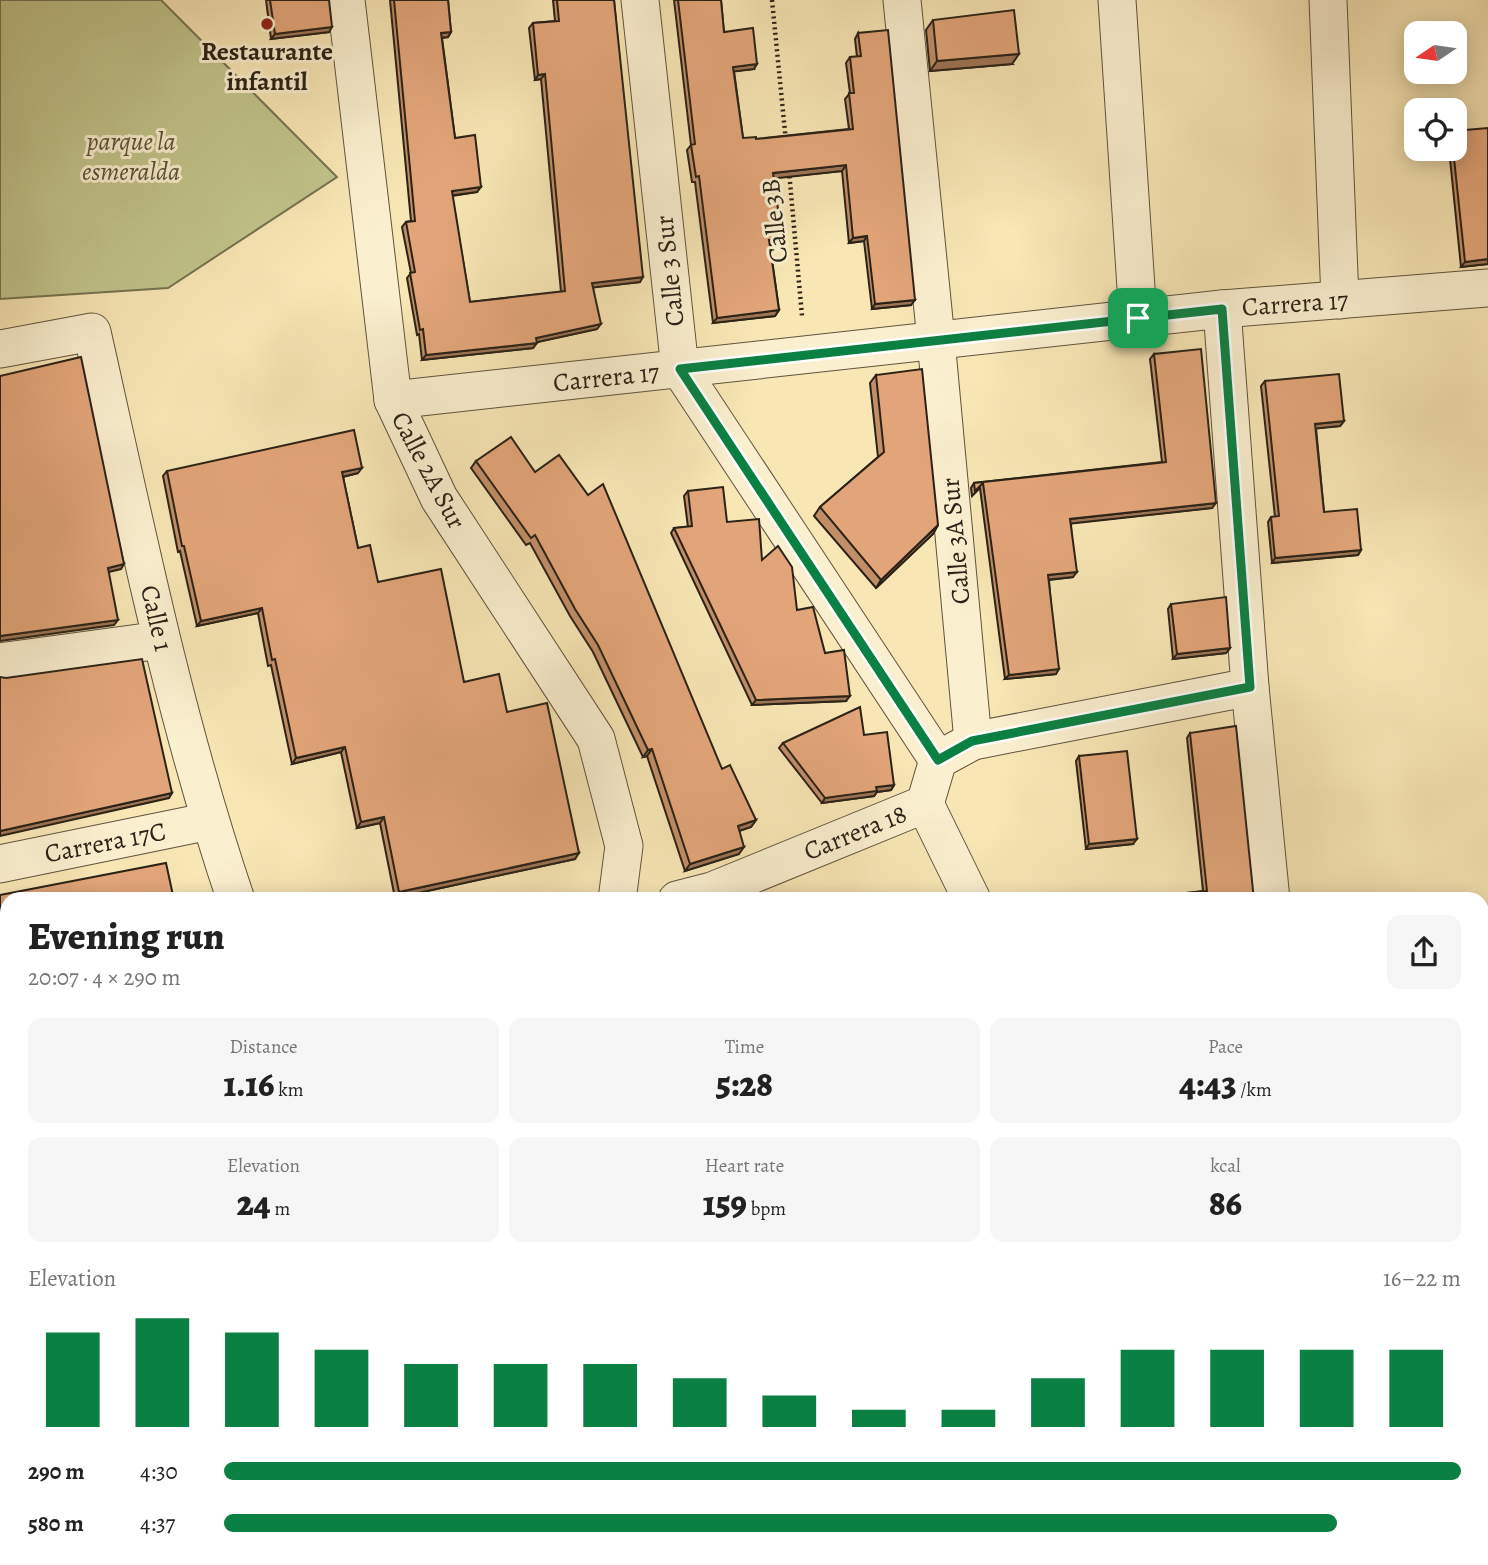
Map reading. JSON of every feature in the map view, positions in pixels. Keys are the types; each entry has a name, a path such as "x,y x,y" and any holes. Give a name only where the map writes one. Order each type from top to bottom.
{"street":[{"name":"Calle 2A Sur","path":"346,0 393,400 439,498 596,738 624,846 618,892"},
{"name":"Calle 3 Sur","path":"640,0 680,369 938,760"},
{"name":"Calle 3A Sur","path":"902,0 972,741"},
{"path":"1117,0 1138,318"},
{"path":"1328,0 1340,300"},
{"name":"Carrera 17","path":"393,400 1222,309 1488,288"},
{"path":"1222,309 1250,687 1270,892"},
{"name":"Calle 1","path":"0,349 92,332 161,640 210,821 233,892"},
{"path":"0,662 161,640"},
{"path":"938,760 972,741 1250,687"},
{"name":"Carrera 18","path":"708,892 925,804 938,760"},
{"path":"925,804 968,892"},
{"name":"Carrera 17C","path":"0,863 210,821"}],"path":[{"name":"Calle 3B","path":"772,0 786,150"},
{"name":"Calle 3B","path":"788,164 806,355"}],"green space":[{"name":"parque la esmeralda","path":"0,0 161,0 337,177 168,288 0,299"}],"building":[{"path":"270,0 329,0 332,27 275,34"},
{"path":"394,0 448,0 451,32 441,33 455,138 475,135 481,187 452,191 470,302 565,291 545,74 538,75 533,23 559,21 557,0 614,0 643,277 592,283 601,324 536,338 537,343 426,355 410,273 415,272 406,222 415,221"},
{"path":"678,0 721,0 724,32 753,28 757,64 733,67 743,138 853,129 849,93 854,93 850,57 861,56 858,33 888,30 915,300 875,304 867,236 853,238 846,165 773,173 782,239 769,240 779,310 717,318 699,176 696,177 691,145 695,144"},
{"path":"1014,10 1019,54 937,61 933,20"},
{"path":"1488,128 1488,259 1465,262 1454,161 1467,161 1467,130"},
{"path":"1201,349 1216,503 1070,519 1077,572 1048,575 1059,669 1009,675 983,483 975,491 974,483 1166,462 1154,354"},
{"path":"81,357 124,564 108,568 118,620 0,636 0,376"},
{"path":"922,369 938,525 881,580 820,507 884,452 876,375"},
{"path":"1339,374 1344,421 1315,424 1324,512 1357,509 1361,550 1275,558 1271,517 1279,516 1265,381"},
{"path":"354,430 362,468 342,472 358,548 370,545 378,582 441,569 464,682 499,674 507,712 547,703 579,853 399,892 384,817 361,822 345,747 296,758 262,608 201,621 167,471"},
{"path":"511,437 535,472 559,455 588,495 603,484 722,769 730,765 756,820 738,826 744,847 690,864 652,749 648,750 598,645 535,535 531,538 476,461"},
{"path":"723,487 727,522 759,519 762,560 778,546 792,567 797,610 813,607 825,653 844,650 850,696 756,700 674,528 692,526 688,491"},
{"path":"1226,597 1230,648 1177,654 1171,604"},
{"path":"142,659 172,793 0,831 0,677"},
{"path":"860,707 864,735 887,732 894,785 876,787 877,791 825,798 783,743"},
{"path":"1236,726 1253,892 1197,892 1207,891 1190,733"},
{"path":"1127,751 1137,839 1089,844 1079,756"},
{"path":"166,863 172,892 16,892"}],"place":[{"name":"Restaurante infantil","path":"267,24"}],"route":[{"path":"1222,309 1250,687 972,741 938,760 680,369 1138,318 1222,309"}]}
